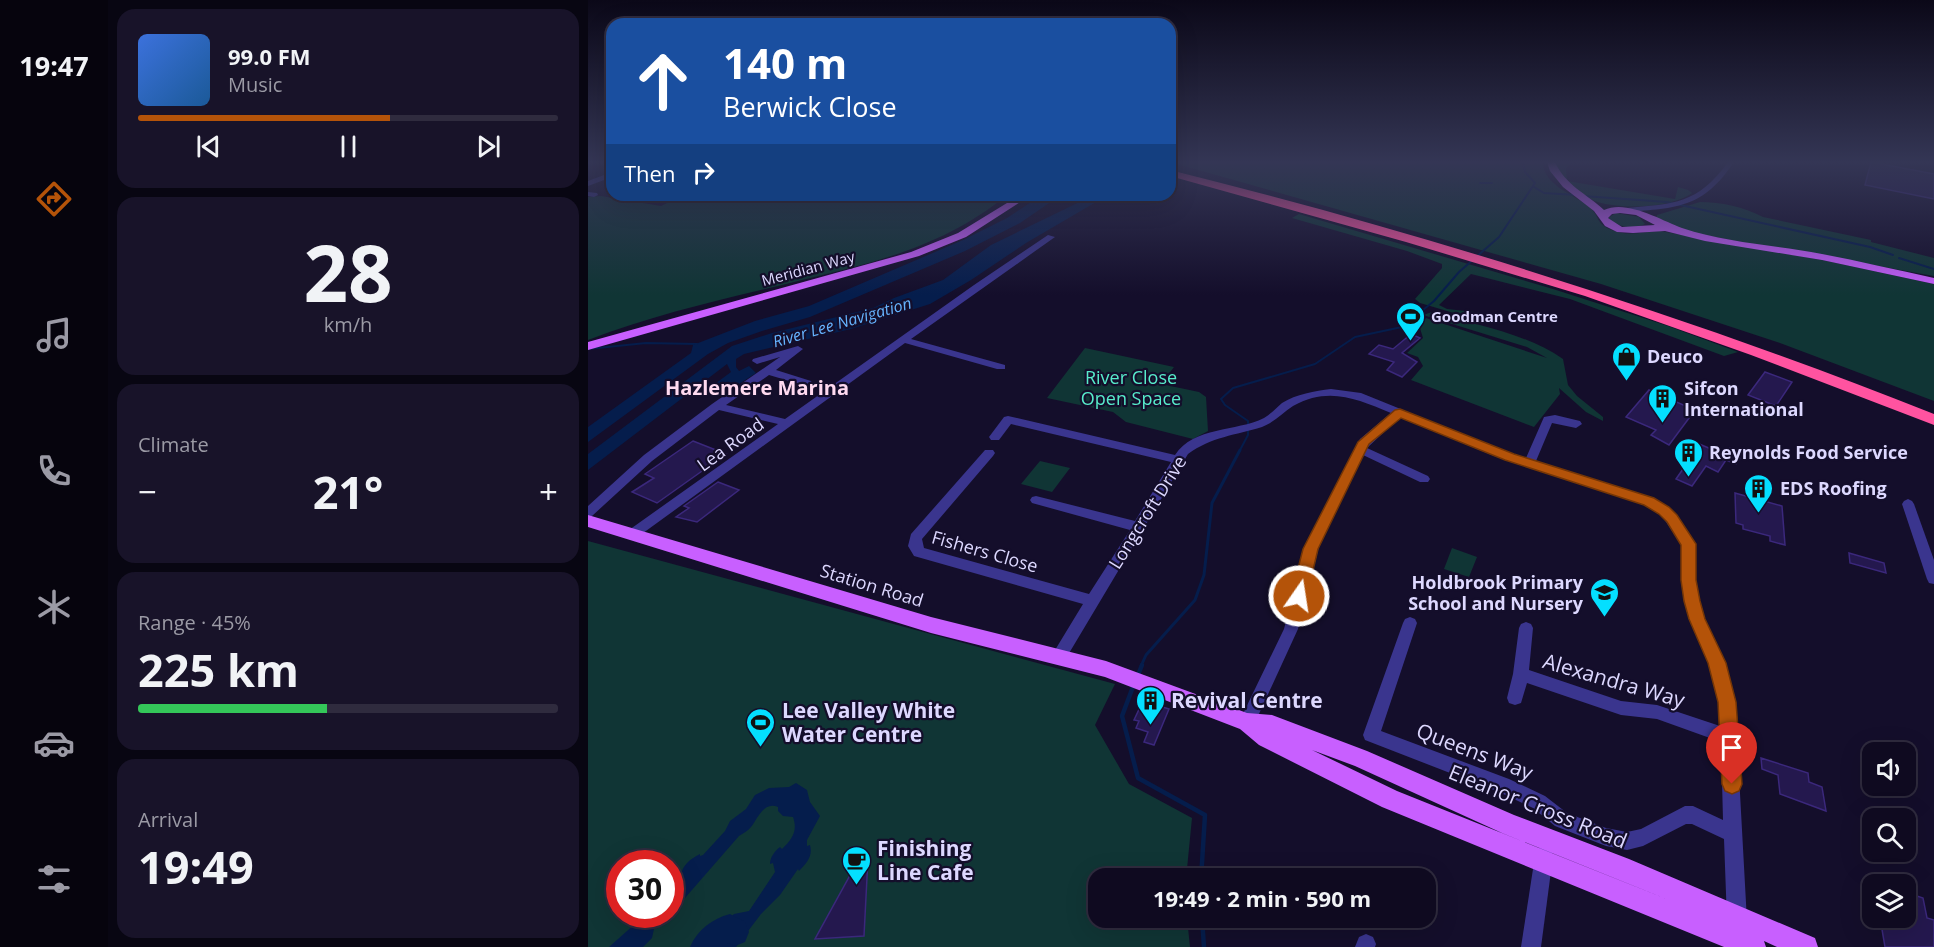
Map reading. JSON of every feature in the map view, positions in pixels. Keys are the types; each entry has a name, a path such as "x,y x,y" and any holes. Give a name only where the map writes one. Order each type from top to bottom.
{"highway":[{"path":"1299,206 1689,318 1934,408"},
{"path":"1494,261 1726,340 1934,420"}],"main road":[{"name":"Meridian Way","path":"588,346 906,257 962,235 1008,206"},
{"path":"1594,206 1604,215 1605,221 1620,229 1642,231 1651,222"},
{"path":"1608,206 1697,236 1822,257 1934,281"},
{"path":"1604,215 1623,210"},
{"name":"Station Road","path":"588,521 634,533 931,625 1060,655 1145,683"},
{"name":"Eleanor Cross Road","path":"1145,683 1247,722 1272,725 1360,758 1510,825 1547,838 1743,934"},
{"name":"Eleanor Cross Road","path":"1247,722 1266,738 1390,799 1544,863 1743,934 1806,947"}],"street":[{"path":"1623,210 1665,206"},
{"path":"1651,222 1656,208"},
{"name":"Lea Road","path":"634,533 1023,254 1051,237"},
{"path":"904,339 1001,367"},
{"path":"588,513 634,470 716,406 798,349 757,361"},
{"path":"768,371 807,383"},
{"name":"Longcroft Drive","path":"1060,655 1178,460 1194,443 1261,423 1271,419 1290,403 1331,392 1357,395 1529,464 1649,502 1664,510 1682,531 1688,544 1688,580 1692,601 1697,619 1723,680 1730,736 1733,834 1743,934"},
{"path":"716,406 787,423"},
{"path":"1247,722 1291,629 1310,549 1360,449 1367,439 1400,412"},
{"path":"1529,464 1548,420 1555,419 1576,424"},
{"path":"995,437 1008,420 1178,460"},
{"path":"1360,449 1424,479"},
{"name":"Fishers Close","path":"989,453 916,538 915,546 919,552 1092,601"},
{"path":"1036,500 1138,527"},
{"path":"1908,504 1934,579"},
{"name":"Queens Way","path":"1410,623 1371,735 1521,793 1539,802 1561,820 1606,837 1621,841 1643,837 1685,815 1693,815 1733,834"},
{"name":"Alexandra Way","path":"1515,698 1521,674 1526,628"},
{"name":"Alexandra Way","path":"1521,674 1622,708 1657,712 1730,736"},
{"path":"1531,947 1547,838"}],"green space":[{"path":"588,206 992,206 958,228 879,260 664,315 588,340"},
{"path":"1326,206 1588,206 1601,224 1618,232 1660,231 1827,261 1934,284 1934,401 1780,343 1601,284"},
{"path":"1686,206 1733,206 1763,217 1871,240 1871,242 1934,258 1934,276 1692,233 1656,219 1657,215"},
{"path":"1616,213 1639,217 1645,224 1630,227 1616,224 1608,218"},
{"path":"1299,214 1553,289 1668,326 1738,352 1724,356 1570,299 1471,274 1439,305 1447,309 1484,313 1491,324 1420,303 1415,299 1442,268 1442,264 1407,251 1292,218"},
{"path":"1432,312 1517,336 1549,350 1563,359 1568,385 1577,396 1603,417 1603,421 1586,412 1559,388 1560,394 1534,427 1411,380 1423,366 1418,357 1407,353 1423,338 1419,325 1426,318 1547,358 1527,347 1423,315"},
{"name":"River Close Open Space","path":"1085,348 1174,367 1161,384 1199,392 1206,397 1208,431 1193,439 1126,422 1113,412 1047,398"},
{"path":"1040,461 1070,468 1052,492 1021,484"},
{"name":"Lee Valley White Water Centre","path":"588,541 1115,684 1095,725 1129,784 1192,818 1187,868 1088,868 1088,928 1188,928 1190,947 588,947"},
{"path":"1452,548 1477,557 1469,577 1444,569"}],"water":[{"path":"1025,206 1045,206 1020,223 965,251 810,317 728,343 708,354 588,442 588,427 691,353 693,345 755,321 809,306 963,240"},
{"name":"River Lee Navigation","path":"1071,206 1089,206 930,304 851,329 744,354 736,359 736,367 739,371 749,366 756,373 722,395 704,392 731,372 727,364 588,470 588,454 732,346 772,333 873,308 943,280 991,245"},
{"path":"796,783 807,790 810,802 820,816 807,840 807,846 810,845 811,849 809,859 799,871 798,869 780,895 761,914 736,947 708,947 722,932 719,928 734,914 749,911 775,872 773,863 770,864 771,859 776,850 780,847 782,849 791,838 795,826 793,817 783,816 778,811 778,807 765,808 750,828 739,836 684,899 684,867 692,858 703,855 725,831 730,821 746,809 755,795 769,788 789,787"},
{"path":"630,928 655,928 652,938 643,947 609,947"}],"building":[{"path":"1411,334 1420,338 1402,353 1417,362 1402,377 1387,370 1394,362 1369,354 1379,345 1393,349"},
{"path":"1765,372 1792,382 1776,406 1748,395"},
{"name":"Sifcon International","path":"1649,390 1695,410 1669,445 1651,435 1656,430 1626,417"},
{"path":"693,441 726,454 657,503 632,492 654,478 645,474"},
{"path":"1697,443 1725,455 1730,448 1743,454 1736,464 1726,460 1718,472 1706,466 1692,486 1676,479 1690,459 1686,457"},
{"path":"718,482 739,490 697,522 676,517 689,508 684,506"},
{"name":"EDS Roofing","path":"1735,493 1782,506 1785,545 1770,541 1770,536 1743,529 1743,525 1736,523"},
{"path":"1849,553 1884,563 1886,573 1850,563"},
{"name":"Revival Centre","path":"1143,701 1169,709 1154,745 1144,742 1148,732 1136,728 1139,721 1134,720"},
{"path":"1761,758 1808,773 1809,782 1822,787 1826,811 1780,794 1778,775 1762,769"},
{"name":"Finishing Line Cafe","path":"868,858 864,936 815,939 859,859"},
{"path":"1916,896 1923,898 1927,918 1934,920 1934,947 1885,947 1882,928 1916,928"}],"waterway":[{"path":"1239,452 1248,435 1248,421 1225,405 1221,399 1233,388 1315,364 1355,337 1402,327 1434,301 1459,272 1499,237 1520,206"},
{"path":"1686,206 1870,247 1893,255"},
{"path":"1899,258 1934,269"},
{"path":"588,349 646,343 697,344"},
{"path":"1141,666 1146,655 1195,600 1204,575 1212,503 1240,450"},
{"path":"1138,675 1142,665"},
{"path":"1134,684 1122,716 1138,778 1205,815 1202,868"},
{"path":"704,947 721,930 730,927 735,932"},
{"path":"1203,928 1204,947"}],"place":[{"name":"Goodman Centre","path":"1410,342"},
{"name":"Deuco","path":"1626,382"},
{"name":"Sifcon International","path":"1663,424"},
{"name":"Reynolds Food Service","path":"1688,478"},
{"name":"EDS Roofing","path":"1759,514"},
{"name":"Holdbrook Primary School and Nursery","path":"1604,618"},
{"name":"Revival Centre","path":"1150,726"},
{"name":"Lee Valley White Water Centre","path":"761,748"},
{"name":"Finishing Line Cafe","path":"856,886"}],"district":[{"name":"Hazlemere Marina","path":"757,387"}],"route":[{"path":"1299,596 1310,549 1364,442 1400,412 1509,457 1649,502 1664,510 1682,531 1688,544 1688,580 1692,601 1697,619 1723,680 1730,736 1732,784"}]}
